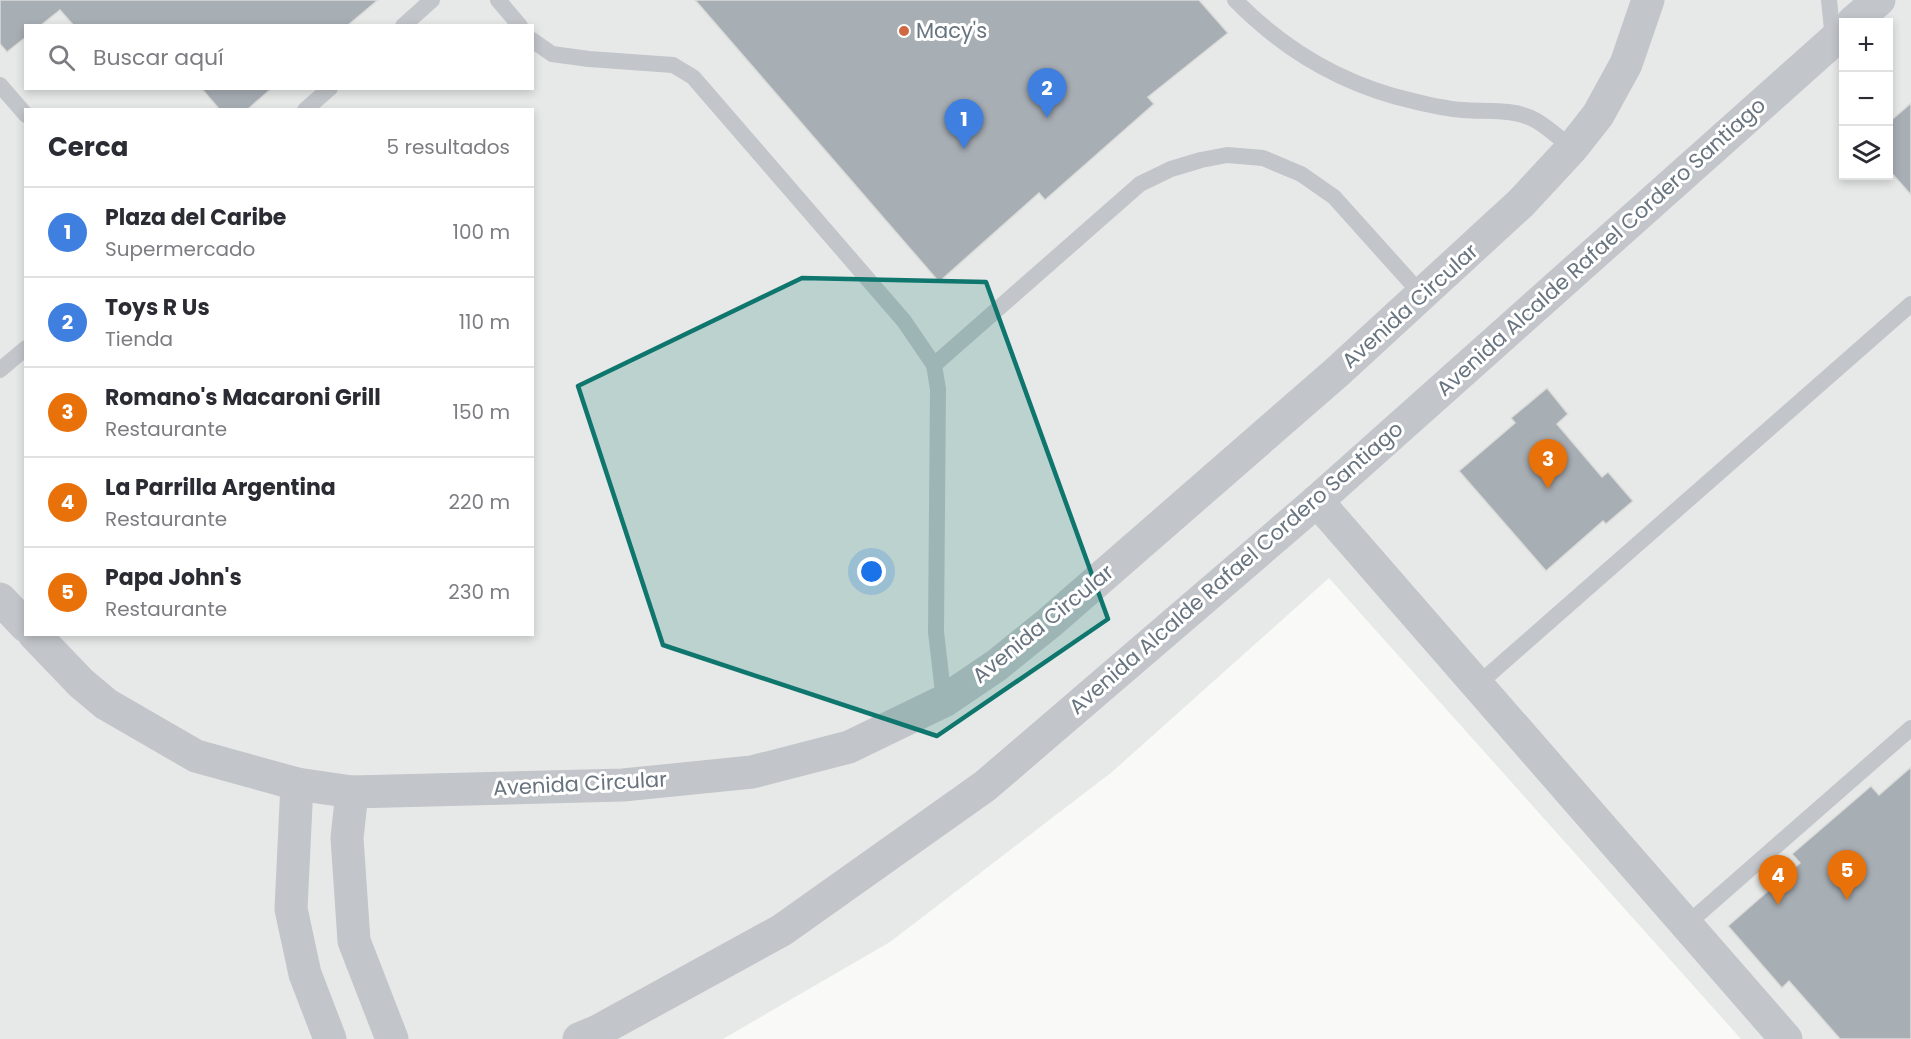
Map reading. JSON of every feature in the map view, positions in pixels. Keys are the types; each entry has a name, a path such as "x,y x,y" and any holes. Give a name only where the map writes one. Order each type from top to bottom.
{"street":[{"name":"Avenida Circular","path":"36,636 81,683 106,704 196,756 297,784 352,792 623,785 752,772 849,747 945,701 997,665 1049,623 1422,296 1521,203 1572,148 1598,115 1626,64 1648,0"},
{"name":"Avenida Alcalde Rafael Cordero Santiago","path":"1859,18 1880,0"},
{"name":"Avenida Alcalde Rafael Cordero Santiago","path":"579,1039 598,1031 782,930 985,786 1317,501 1839,35"},
{"path":"1317,501 1786,1039"},
{"path":"0,599 24,624"},
{"path":"297,784 291,909 305,974 330,1039"},
{"path":"352,792 347,838 354,941 392,1039"}],"lane":[{"path":"405,24 432,0"},
{"path":"498,0 518,24"},
{"path":"1236,0 1267,32 1295,52 1336,75 1364,87 1412,101 1460,110 1502,111 1535,120 1572,148"},
{"path":"1829,0 1839,22"},
{"path":"534,41 552,54 673,65 693,77 904,321 934,365 938,389 936,632 945,701"},
{"path":"0,85 24,113"},
{"path":"307,108 328,90"},
{"path":"934,365 1140,184 1171,169 1201,159 1227,155 1263,158 1301,174 1335,197 1422,296"},
{"path":"1476,686 1911,304"},
{"path":"0,370 24,350"},
{"path":"1686,925 1911,728"}],"highlighted area":[{"path":"802,278 986,282 1108,619 937,736 663,645 578,386"}],"shaded area":[{"path":"0,0 1911,0 1911,1039 1741,1039 1329,578 1112,772 890,942 723,1039 0,1039"}],"building":[{"path":"0,0 378,0 349,24 72,24 60,10 42,24 24,24 24,39 7,52 0,44"},
{"path":"695,0 1199,0 1228,33 1148,97 1154,104 1045,200 1039,193 939,282"},
{"path":"203,90 270,90 249,108 218,108"},
{"path":"1911,103 1911,195 1893,175 1893,119"},
{"path":"1547,388 1568,414 1557,424 1602,477 1608,472 1633,501 1606,524 1603,521 1546,571 1459,471 1515,423 1511,418"},
{"path":"1911,767 1911,1039 1840,1039 1789,981 1782,988 1728,926 1800,863 1792,854 1871,786 1879,795"}],"place":[{"name":"Macy's","path":"904,31"},
{"name":"Toys R Us","path":"1047,118"},
{"name":"Plaza del Caribe","path":"964,149"},
{"name":"Romano's Macaroni Grill","path":"1548,489"},
{"name":"Papa John's","path":"1847,900"},
{"name":"La Parrilla Argentina","path":"1778,905"}]}
